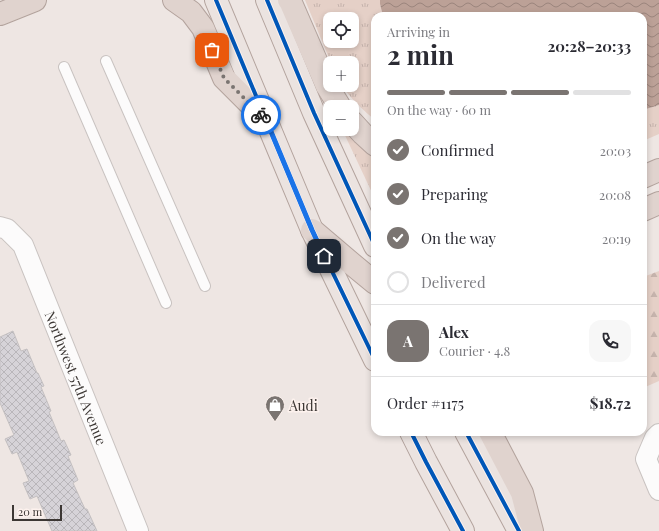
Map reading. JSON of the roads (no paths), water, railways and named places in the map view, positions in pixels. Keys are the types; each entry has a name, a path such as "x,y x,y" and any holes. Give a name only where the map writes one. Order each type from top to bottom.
{"highway":[{"path":"0,14 35,0"},
{"path":"174,0 191,12 198,20 224,78 267,122"},
{"path":"289,0 327,86 336,100"},
{"path":"359,129 371,141"},
{"path":"647,175 659,170"},
{"path":"647,208 659,203"},
{"path":"312,230 371,280"},
{"path":"492,436 522,493 532,531"}],"main road":[{"path":"216,0 312,230 371,352"},
{"path":"266,0 314,113 371,237"},
{"path":"413,436 463,531"},
{"path":"468,436 519,531"}],"street":[{"name":"Northwest 57th Avenue","path":"4,228 23,245 138,531"},
{"path":"659,434 655,438 646,458 659,490"}],"lane":[{"path":"106,61 205,286"},
{"path":"64,67 166,303"}],"water":[{"path":"380,0 659,0 659,105 647,109 647,12 382,12"}],"place":[{"name":"Audi","path":"275,422"}]}
